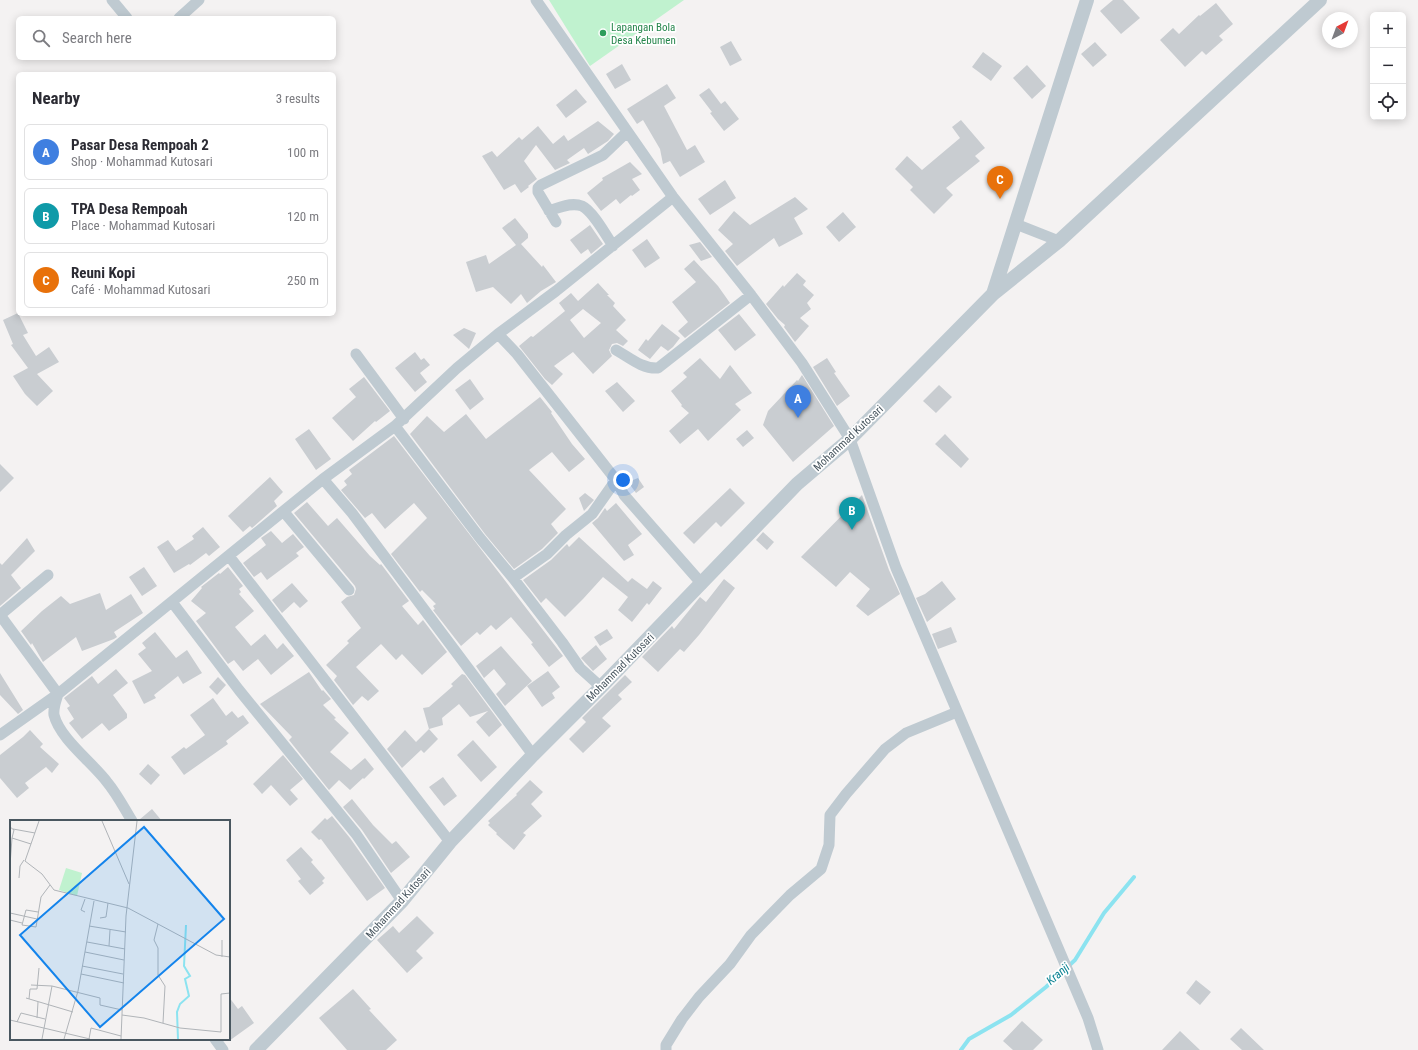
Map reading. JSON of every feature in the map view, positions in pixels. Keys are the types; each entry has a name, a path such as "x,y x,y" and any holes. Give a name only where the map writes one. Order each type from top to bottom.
{"street":[{"path":"112,0 125,16"},
{"path":"181,16 199,0"},
{"path":"536,0 673,197 751,295 802,364 850,439 896,568 1088,1018 1098,1050"},
{"path":"993,294 1087,0"},
{"name":"Mohammad Kutosari","path":"256,1050 402,901 450,842 533,755 702,584 797,484 850,439 993,294 1059,242 1320,0"},
{"path":"556,222 538,192 538,188 541,185 603,155 627,132"},
{"path":"0,736 58,694 323,479 404,419 457,368 498,334 556,292 673,197"},
{"path":"549,211 570,205 583,207 595,218 613,246"},
{"path":"1016,224 1059,242"},
{"path":"616,350 642,366 650,369 658,368 751,295"},
{"path":"498,334 517,354 616,480 624,495 702,584"},
{"path":"356,354 404,419"},
{"path":"395,426 480,538 513,578 580,668 601,687"},
{"path":"323,479 352,513 533,755"},
{"path":"513,578 547,554 566,535 592,514 616,480"},
{"path":"284,512 349,590"},
{"path":"229,556 450,842"},
{"path":"48,575 0,615 58,694"},
{"path":"172,602 239,690 356,834 402,901"},
{"path":"58,694 54,705 54,715 62,731 82,756 108,782 131,820"},
{"path":"666,1050 666,1045 682,1019 699,997 730,964 751,935 790,895 820,869 829,844 830,815 885,748 906,733 957,712"},
{"path":"216,1040 222,1050"}],"green space":[{"name":"Lapangan Bola Desa Kebumen","path":"549,0 684,0 590,66"}],"building":[{"path":"1113,0 1123,0 1140,18 1121,34 1100,11"},
{"path":"1216,3 1233,24 1219,36 1223,40 1206,55 1202,51 1185,67 1160,40 1173,28 1179,34 1199,15 1200,16"},
{"path":"731,41 742,60 730,66 720,47"},
{"path":"1095,42 1107,55 1093,67 1081,54"},
{"path":"983,52 1002,66 991,81 972,67"},
{"path":"622,64 631,80 615,89 606,74"},
{"path":"1027,65 1046,86 1032,99 1013,78"},
{"path":"667,84 676,98 664,106 687,150 695,145 705,162 680,177 670,161 663,164 660,149 643,120 637,124 627,109"},
{"path":"709,88 721,104 725,101 739,119 724,131 710,113 712,112 699,95"},
{"path":"576,89 587,102 566,118 556,105"},
{"path":"961,120 985,148 975,156 980,161 946,188 953,195 934,214 910,190 913,187 895,169 907,156 922,170 960,138 952,127"},
{"path":"598,121 614,134 608,141 588,154 584,148 567,160 570,163 555,170 536,145 524,161 537,179 521,193 515,184 504,190 482,156 492,151 497,157 519,137 522,140 538,126 553,144 564,135 568,141"},
{"path":"630,162 642,174 632,179 640,190 620,204 616,199 601,211 587,193 603,180 602,178"},
{"path":"725,180 736,198 710,215 698,199"},
{"path":"795,197 808,209 794,218 803,234 779,247 774,238 737,266 725,251 733,244 718,230 734,211 750,225"},
{"path":"843,212 856,227 839,242 826,227"},
{"path":"515,218 528,234 528,238 521,244 542,267 543,265 556,282 541,291 527,303 521,294 511,304 493,287 476,292 466,262 486,255 489,264 516,245 502,228"},
{"path":"590,225 603,244 591,254 588,249 581,254 570,240"},
{"path":"647,239 660,258 645,268 632,250"},
{"path":"700,242 712,257 701,261 689,245"},
{"path":"694,260 718,286 730,303 685,338 678,331 688,322 672,302 696,282 684,269"},
{"path":"797,273 806,281 803,285 814,295 807,303 811,309 800,318 809,326 795,342 784,327 785,325 766,304 783,285 784,287"},
{"path":"598,283 615,303 613,306 626,320 616,330 628,341 623,346 617,343 612,344 609,350 612,356 593,374 573,352 554,366 563,374 552,385 545,379 519,346 531,336 533,337 565,311 559,303 571,293 578,301","holes":["583,309 601,323 584,338 570,320"]},
{"path":"16,314 16,316 20,316 28,333 23,335 36,356 49,347 59,362 37,374 53,391 37,406 25,394 13,376 28,368 11,345 13,344 3,320"},
{"path":"739,314 756,335 735,351 718,330"},
{"path":"662,324 680,338 668,351 661,346 650,359 638,350 646,339 648,341"},
{"path":"464,328 476,333 469,349 453,335"},
{"path":"415,352 421,360 424,358 430,365 420,373 427,382 415,392 395,368"},
{"path":"700,358 720,379 730,365 752,393 735,404 741,410 708,441 698,429 680,444 669,431 689,413 681,406 682,405 671,391 687,377 683,373"},
{"path":"827,358 836,372 834,373 850,396 837,406 813,367"},
{"path":"802,375 834,426 793,462 763,425 768,411 797,380 798,381"},
{"path":"364,377 390,411 376,422 375,421 353,441 332,418 356,397 349,389"},
{"path":"470,379 484,399 470,410 455,390"},
{"path":"617,382 635,401 623,412 605,391"},
{"path":"939,385 952,397 936,413 923,401"},
{"path":"540,397 552,412 551,413 572,444 585,459 569,472 552,452 529,470 566,509 551,524 558,533 542,549 514,569 485,534 410,434 427,416 444,432 466,414 486,439"},
{"path":"309,429 331,459 316,470 295,439"},
{"path":"747,430 754,438 743,447 736,439"},
{"path":"945,434 969,459 961,468 935,444"},
{"path":"394,436 563,656 549,667 531,644 533,643 511,617 496,630 491,625 480,635 477,632 461,646 433,610 435,609 433,606 436,604 422,590 420,592 391,554 427,518 414,503 385,529 372,513 365,518 341,490 347,485 344,481 352,474 349,470"},
{"path":"0,464 14,478 0,492"},
{"path":"270,477 283,492 274,501 277,506 252,528 250,526 243,532 228,516"},
{"path":"638,478 644,487 636,493 628,482"},
{"path":"730,488 745,503 721,527 716,522 694,544 683,533"},
{"path":"585,493 594,500 584,511 579,498"},
{"path":"862,495 889,570 900,594 868,616 856,606 870,589 850,572 836,587 801,557"},
{"path":"307,502 328,526 337,518 370,556 380,565 381,564 409,601 402,606 418,625 423,620 447,652 422,675 402,654 396,660 381,644 356,667 379,691 368,701 362,696 353,705 334,680 337,676 326,665 349,643 347,641 361,628 341,602 347,597 354,595 356,589 294,513"},
{"path":"616,503 642,534 628,545 634,555 624,561 592,523 598,518 605,508 607,511"},
{"path":"203,527 220,547 209,556 206,553 190,565 189,564 174,573 157,547 168,540 176,551 194,539 192,536"},
{"path":"271,531 282,543 293,534 304,547 296,553 299,556 267,580 261,572 254,577 243,563 266,545 261,538"},
{"path":"763,532 774,542 767,550 756,540"},
{"path":"579,537 628,582 632,578 647,589 653,581 662,588 649,605 647,603 632,622 618,610 628,597 603,577 565,617 546,598 541,603 523,580 551,560 567,544 569,547"},
{"path":"27,538 35,551 11,575 21,588 0,606 0,563 2,565"},
{"path":"144,567 157,586 142,596 129,577"},
{"path":"228,567 243,586 239,589 241,592 239,594 254,611 235,627 251,646 265,634 277,649 283,643 294,656 271,675 258,659 243,671 234,660 228,664 196,621 206,613 191,601 202,588 201,587"},
{"path":"724,579 735,588 684,652 680,649 658,672 642,657 672,626 674,629 700,597 706,602"},
{"path":"942,581 956,599 927,622 916,598 925,594"},
{"path":"292,583 308,601 300,608 294,602 282,613 272,600"},
{"path":"100,593 106,610 131,594 143,613 114,632 117,637 114,639 82,651 76,637 43,662 32,643 31,645 21,631 42,611 61,596 70,604"},
{"path":"951,627 957,642 938,649 932,634"},
{"path":"607,629 613,638 600,646 594,637"},
{"path":"155,632 176,658 187,650 202,673 183,684 178,676 154,695 156,698 144,704 132,681 152,671 138,654 146,648 142,643"},
{"path":"596,645 607,659 593,671 581,658"},
{"path":"501,646 532,681 505,706 496,694 506,684 494,669 484,678 476,666"},
{"path":"116,669 128,683 113,695 127,714 127,718 109,731 102,723 82,739 69,723 74,719 67,708 70,706 64,698 92,676 98,684"},
{"path":"548,671 560,687 552,693 555,698 542,707 527,686"},
{"path":"309,672 322,691 323,690 331,699 323,705 336,718 334,719 349,733 330,752 351,770 365,758 374,769 350,790 339,780 329,790 289,740 292,737 260,704"},
{"path":"0,673 23,710 18,714 0,695"},
{"path":"462,674 465,675 502,725 489,737 476,722 488,711 470,717 459,704 442,718 443,725 429,729 423,708 429,707 453,686 451,684"},
{"path":"625,675 632,682 618,695 622,699 602,718 611,726 583,753 569,739 586,722 582,718"},
{"path":"218,677 226,685 217,695 209,687"},
{"path":"213,698 226,716 232,711 238,718 243,715 249,723 226,741 228,744 184,775 171,757 184,747 186,749 205,735 190,715"},
{"path":"429,729 438,739 424,753 421,750 402,768 387,749 405,730 416,742"},
{"path":"30,730 43,744 40,747 59,764 52,773 46,767 25,783 29,788 17,798 0,778 0,755"},
{"path":"473,740 497,767 481,782 457,755"},
{"path":"283,755 303,779 290,790 298,799 290,806 271,785 262,794 253,784"},
{"path":"148,764 160,775 151,785 139,774"},
{"path":"443,777 457,796 444,806 429,787"},
{"path":"530,780 543,792 531,804 542,816 523,833 526,835 514,850 496,834 497,833 488,825 490,823 488,821 517,795 516,794"},
{"path":"352,799 373,825 392,844 396,841 410,857 391,873 362,830 343,807"},
{"path":"152,809 161,820 139,820"},
{"path":"332,816 350,838 385,888 367,901 321,839 319,840 311,832 325,818 327,820"},
{"path":"301,847 313,860 311,862 325,878 322,881 324,883 310,895 298,881 301,879 286,860"},
{"path":"417,916 434,933 416,951 423,958 407,973 377,940 393,926 399,933"},
{"path":"1196,980 1211,992 1200,1005 1186,993"},
{"path":"353,989 371,1009 369,1010 397,1040 386,1050 347,1050 319,1018"},
{"path":"230,998 238,1009 242,1006 254,1023 229,1041"},
{"path":"1022,1021 1043,1040 1033,1050 1013,1050 1003,1041"},
{"path":"1241,1028 1264,1050 1242,1050 1230,1039"},
{"path":"1180,1031 1200,1050 1162,1050"}],"waterway":[{"name":"Kranji","path":"961,1050 969,1039 1011,1015 1046,987 1075,960 1104,913 1134,877"}],"place":[{"name":"Lapangan Bola Desa Kebumen","path":"603,33"},
{"name":"Reuni Kopi","path":"1000,199"},
{"name":"Pasar Desa Rempoah 2","path":"798,418"},
{"name":"TPA Desa Rempoah","path":"852,530"}]}
